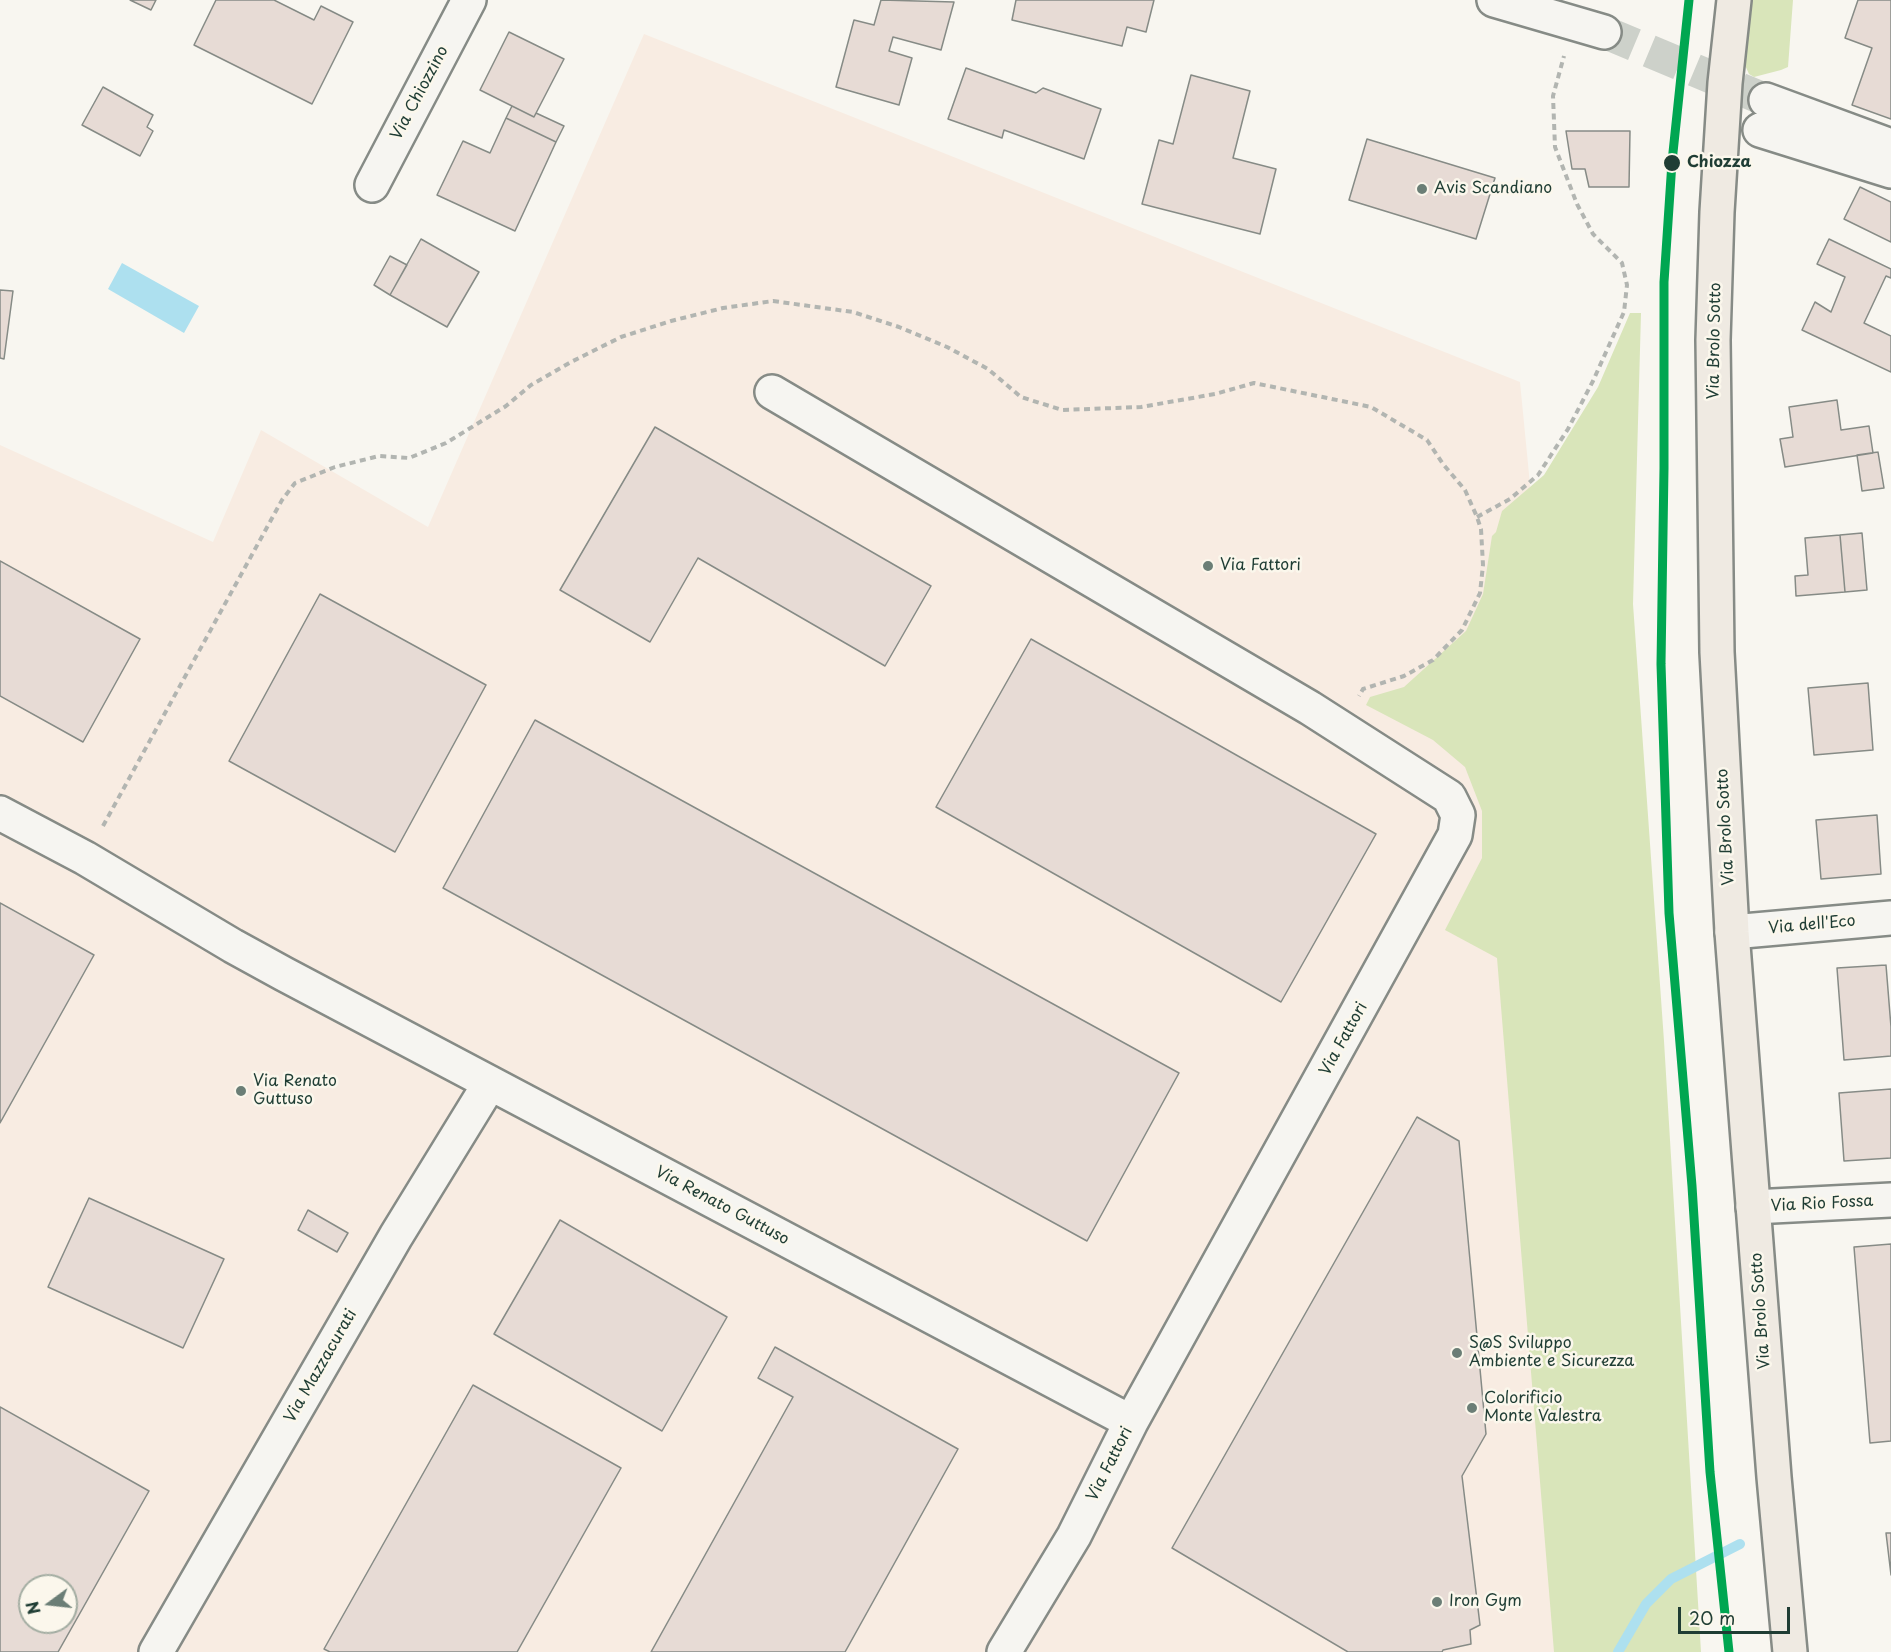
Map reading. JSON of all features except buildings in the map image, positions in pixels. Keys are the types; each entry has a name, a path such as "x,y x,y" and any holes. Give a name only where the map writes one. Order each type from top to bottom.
{"main road":[{"name":"Via Brolo Sotto","path":"1734,0 1725,83 1717,212 1713,340 1717,652 1732,932 1790,1652"}],"street":[{"name":"Via Chiozzino","path":"372,185 469,0"},
{"path":"1494,0 1604,32"},
{"path":"1891,146 1763,115 1891,171"},
{"name":"Via Fattori","path":"772,392 1339,727 1449,797 1458,815 1455,835 1131,1422 1074,1536 1004,1652"},
{"name":"Via Renato Guttuso","path":"0,813 85,858 233,946 1131,1422"},
{"name":"Via dell'Eco","path":"1732,932 1891,918"},
{"name":"Via Mazzacurati","path":"156,1652 396,1236 490,1083"},
{"name":"Via Rio Fossa","path":"1753,1208 1891,1200"}],"path":[{"path":"1478,517 1510,499 1538,475 1568,429 1593,381 1624,312 1627,285 1622,263 1593,234 1577,204 1556,147 1553,96 1567,46"},
{"path":"101,830 282,500 296,483 335,467 379,456 409,458 446,443 506,406 531,385 621,337 723,308 773,301 853,312 899,327 947,347 988,369 1021,397 1062,410 1141,407 1215,394 1254,383 1371,407 1427,440 1465,490 1478,517 1483,566 1480,594 1462,630 1433,660 1404,676 1363,689 1339,727"}],"shaded area":[{"path":"644,34 1520,382 1644,1652 0,1652 0,445 213,542 261,430 428,527"}],"green space":[{"path":"1751,0 1793,0 1788,67 1754,77 1749,74 1744,63"},
{"path":"1630,313 1641,313 1633,604 1664,1041 1701,1652 1554,1652 1497,958 1445,930 1482,858 1482,811 1465,767 1433,740 1366,705 1370,697 1404,687 1466,631 1483,594 1492,536 1496,532 1502,511 1544,475 1598,387"}],"water":[{"path":"122,263 199,306 184,333 108,289"}],"waterway":[{"path":"1618,1652 1646,1604 1671,1579 1740,1544"}],"tunnel":[{"path":"1604,32 1766,100"}],"transit line":[{"path":"1689,0 1672,162 1664,282 1661,664 1669,913 1692,1186 1710,1472 1729,1652"}],"place":[{"name":"Chiozza","path":"1672,163"},
{"name":"Avis Scandiano","path":"1422,189"},
{"name":"Via Fattori","path":"1208,566"},
{"name":"Via Renato Guttuso","path":"241,1091"},
{"name":"S@S Sviluppo Ambiente e Sicurezza","path":"1457,1353"},
{"name":"Colorificio Monte Valestra","path":"1472,1408"},
{"name":"Iron Gym","path":"1437,1602"}]}
